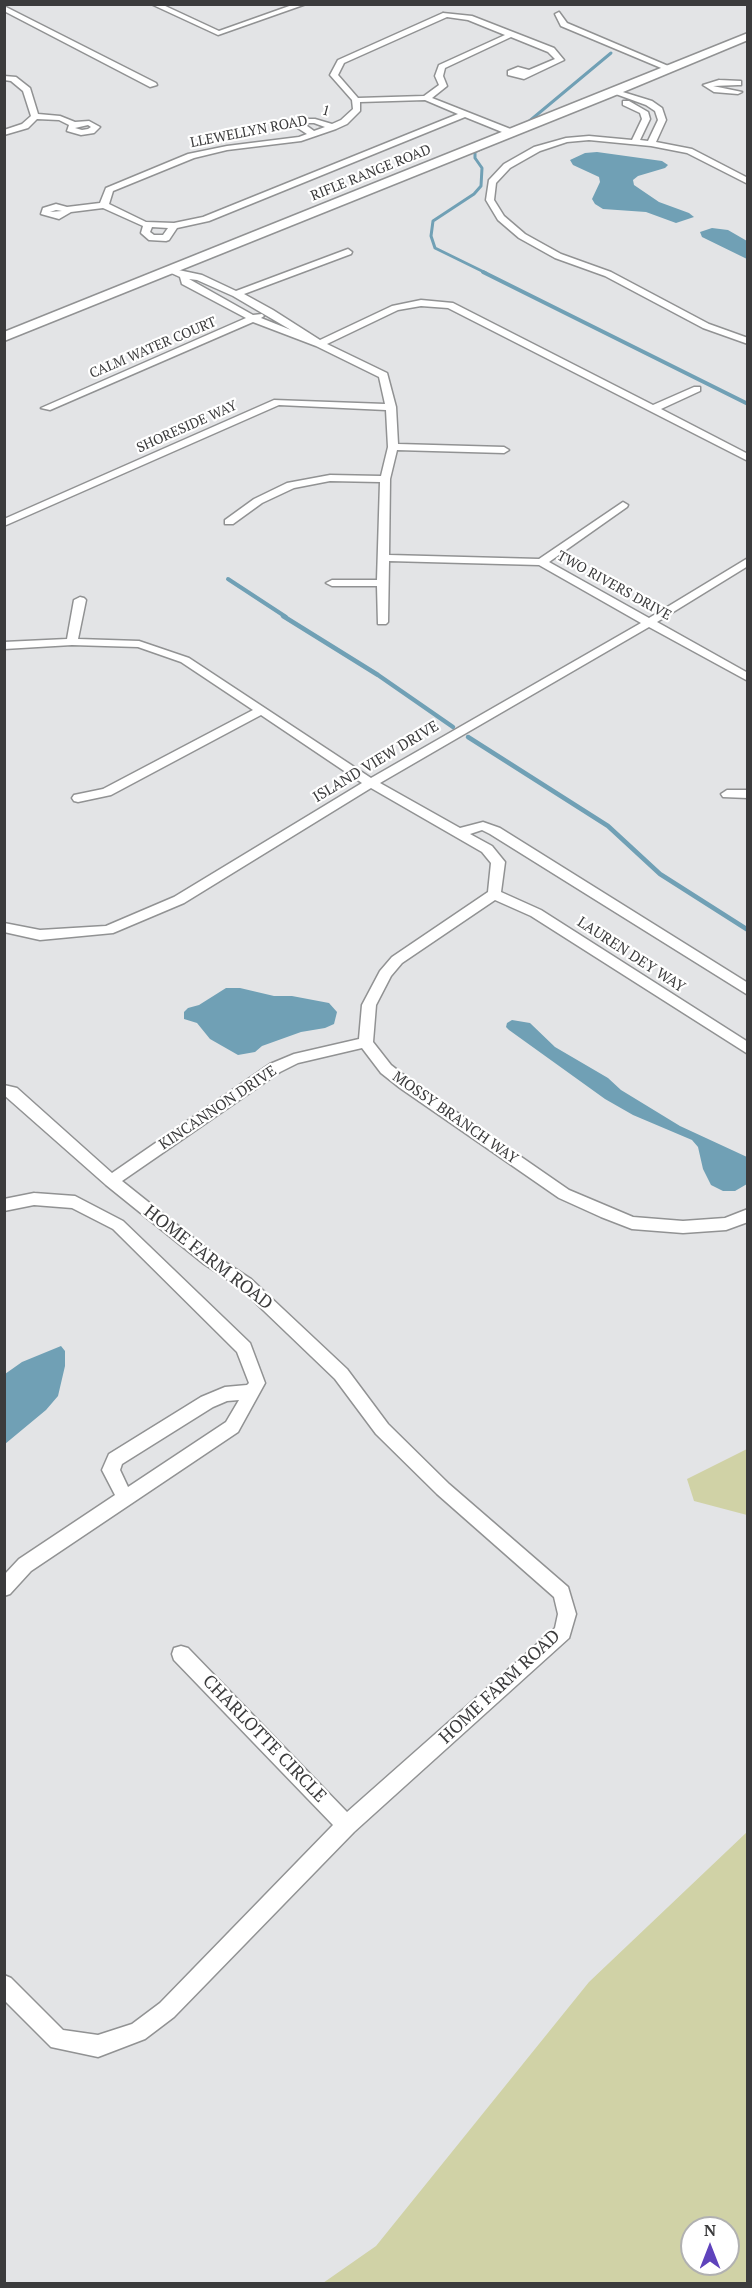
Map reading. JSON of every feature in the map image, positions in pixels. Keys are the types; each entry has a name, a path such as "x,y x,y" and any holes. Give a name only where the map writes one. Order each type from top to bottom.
{"main road":[{"name":"RIFLE RANGE ROAD","path":"4,338 747,36"}],"street":[{"path":"154,4 212,32 227,32 303,4"},
{"path":"4,8 153,85"},
{"path":"559,14 564,24 669,68"},
{"path":"510,132 426,98 356,100 334,75 341,62 446,15 469,18 551,50 560,60 530,72"},
{"path":"426,98 443,86 439,76 442,67 510,35"},
{"path":"4,78 13,80 27,90 35,116"},
{"path":"747,78 738,88 747,98"},
{"path":"611,93 644,111 646,119 635,142"},
{"path":"611,93 649,103 660,110 662,120 651,144"},
{"name":"LLEWELLYN ROAD","path":"104,206 109,190 191,156 227,148 280,143 333,127 344,122 357,110 356,100"},
{"path":"66,210 104,206 120,215 148,225 146,233 152,238 166,238 174,226 206,219 465,114"},
{"path":"4,133 25,126 35,116 60,118 74,124"},
{"name":"1","path":"313,134 297,125 301,121 315,121 333,127"},
{"path":"747,182 689,151 651,144 589,138 566,140 537,149 507,166 492,183 490,200 501,218 515,230 558,256 608,274 706,326 747,341"},
{"path":"236,294 348,252"},
{"path":"172,270 184,276 199,277 236,294 270,312 319,344"},
{"path":"184,276 185,282 254,319 319,344 384,375 391,407 393,447 385,479 382,622"},
{"path":"319,344 395,308 421,303 450,305 747,458"},
{"name":"CALM WATER COURT","path":"46,408 270,312"},
{"path":"652,410 697,389"},
{"name":"SHORESIDE WAY","path":"4,523 278,402 391,407"},
{"path":"393,447 504,450"},
{"path":"229,522 258,501 291,485 330,478 385,479"},
{"path":"541,562 623,505"},
{"name":"TWO RIVERS DRIVE","path":"383,558 541,562 747,678"},
{"name":"ISLAND VIEW DRIVE","path":"4,927 40,935 108,930 179,900 371,783 648,623 747,561"},
{"path":"332,583 384,584"},
{"path":"72,642 80,600"},
{"path":"4,646 72,642 139,644 185,660 371,783 487,849 498,862 497,887 494,894 397,960 385,974 369,1005 366,1041"},
{"path":"78,798 107,792 262,710"},
{"path":"727,794 747,794"},
{"path":"460,832 483,826 495,831 747,990"},
{"name":"LAUREN DEY WAY","path":"494,894 536,913 747,1049"},
{"name":"KINCANNON DRIVE","path":"111,1181 275,1068 294,1059 366,1041"},
{"name":"MOSSY BRANCH WAY","path":"366,1041 372,1053 386,1069 405,1084 564,1194 632,1222 682,1227 726,1224 747,1215"},
{"name":"HOME FARM ROAD","path":"4,1090 12,1092 111,1181 210,1260 245,1283 342,1374 382,1429 435,1481 562,1593 567,1614 563,1632 347,1825 167,2010 138,2032 98,2046 58,2040 4,1985"},
{"path":"4,1205 34,1199 75,1202 118,1225 244,1348 257,1383 232,1427 25,1564 4,1588"},
{"path":"126,1499 111,1470 115,1459 207,1402 225,1394 252,1392"},
{"name":"CHARLOTTE CIRCLE","path":"181,1654 347,1825"}],"green space":[{"path":"747,1449 747,1515 694,1501 687,1479"},
{"path":"747,1832 747,2283 323,2283 376,2246 589,1982"}],"water":[{"path":"597,152 662,161 668,165 638,176 633,180 634,185 659,202 694,217 676,223 646,212 603,209 595,204 592,199 600,182 599,177 573,165 570,160 585,153"},
{"path":"712,228 728,230 747,241 747,259 702,237 700,232"},
{"path":"226,988 240,988 274,996 292,996 329,1003 337,1012 334,1024 301,1032 262,1046 255,1052 238,1055 210,1039 197,1023 184,1019 184,1012 188,1008 199,1005"},
{"path":"512,1020 530,1023 555,1047 608,1078 621,1090 680,1126 747,1157 747,1184 735,1191 723,1191 711,1185 703,1169 698,1147 692,1140 633,1115 605,1099 509,1030 506,1027 507,1023"},
{"path":"61,1346 65,1351 65,1366 58,1396 46,1410 5,1444 5,1374 22,1362"}],"waterway":[{"path":"527,123 611,53"},
{"path":"483,148 475,152 475,158 482,168 481,186 474,194 433,221 431,236 435,248 486,273"},
{"path":"483,272 748,404"},
{"path":"228,579 286,617"},
{"path":"283,616 378,675 453,727"},
{"path":"468,737 608,826 660,874 748,930"}]}
